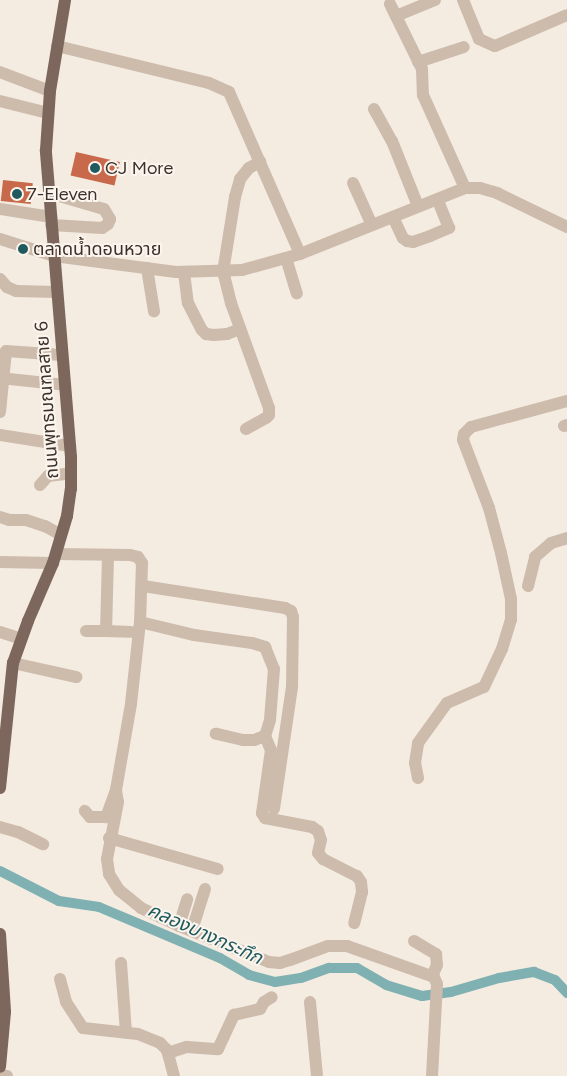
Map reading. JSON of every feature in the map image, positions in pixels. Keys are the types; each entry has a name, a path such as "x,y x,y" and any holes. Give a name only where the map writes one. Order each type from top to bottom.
{"main road":[{"name":"ถนนพุทธมณฑลสาย 6","path":"0,788 2,752 13,664 21,639 54,559 62,535 70,496 70,446 46,150 50,91 65,0"},
{"path":"0,934 4,962 4,1034 1,1060"}],"street":[{"path":"396,16 435,0"},
{"path":"463,0 479,39 495,46 567,14"},
{"path":"390,4 423,73 422,95 465,188"},
{"path":"57,46 220,87 228,92 300,254"},
{"path":"418,62 464,47"},
{"path":"0,72 50,91"},
{"path":"0,101 48,113"},
{"path":"374,109 392,140 418,206"},
{"path":"246,429 266,418 269,408 240,329 223,272 235,197 240,179 249,168 260,162"},
{"path":"353,183 372,225"},
{"path":"0,239 54,256 184,272 223,272 260,266 300,254 465,188 480,188 496,193 565,224"},
{"path":"0,209 51,221 102,228 108,224 110,219 104,209 49,193"},
{"path":"393,217 403,238 407,241 413,242 449,228 438,198"},
{"path":"286,258 297,293"},
{"path":"147,268 154,311"},
{"path":"184,272 188,303 202,330 206,334 214,336 240,329"},
{"path":"0,280 7,287 16,291 57,292"},
{"path":"0,412 3,350 62,355"},
{"path":"2,378 65,385"},
{"path":"418,778 415,763 418,743 447,703 484,687 502,649 511,620 510,598 501,554 489,508 463,440 464,434 471,428 567,401"},
{"path":"0,435 70,446"},
{"path":"40,485 48,476 71,473"},
{"path":"0,517 9,520 26,520 45,526 62,535"},
{"path":"528,586 535,556 551,544 567,538"},
{"path":"0,562 130,555 138,557 142,563 143,586 131,704 116,790 106,817 90,818 85,811"},
{"path":"106,631 108,556"},
{"path":"143,586 285,608 291,612 293,617 292,687 274,809"},
{"path":"140,622 194,636 252,643 265,647 274,669 270,720 265,736 271,750 262,813 265,818 312,826 318,831 321,840 318,853 323,859 357,876 361,882 362,892 354,923"},
{"path":"86,631 131,632"},
{"path":"0,632 21,639"},
{"path":"13,664 76,677"},
{"path":"216,734 243,740 254,740 265,736"},
{"path":"116,790 118,802 107,859 109,874 119,890 141,908 179,926 269,962 280,963 328,946 347,946 434,980"},
{"path":"0,827 18,832 43,844"},
{"path":"110,838 218,869"},
{"path":"192,930 205,889"},
{"path":"179,926 187,899"},
{"path":"414,941 436,954 437,965 434,980 436,1000 432,1076"},
{"path":"121,963 126,1033"},
{"path":"60,979 66,1002 83,1028 150,1038 164,1047 168,1053 174,1076"},
{"path":"168,1053 187,1047 218,1049 234,1015 260,1009 264,1002 272,997"},
{"path":"310,1002 317,1076"},
{"path":"0,1075 7,1076"}],"building":[{"name":"CJ More","path":"76,152 120,162 114,186 71,175"},
{"name":"7-Eleven","path":"3,180 33,183 31,204 1,201"}],"waterway":[{"name":"คลองบางกระทึก","path":"0,871 59,901 99,907 220,958 249,975 275,982 301,978 329,968 357,968 386,985 422,996 451,992 499,978 534,972 555,980 567,993"}],"place":[{"name":"CJ More","path":"95,168"},
{"name":"7-Eleven","path":"17,194"},
{"name":"ตลาดน้ำดอนหวาย","path":"23,249"}]}
